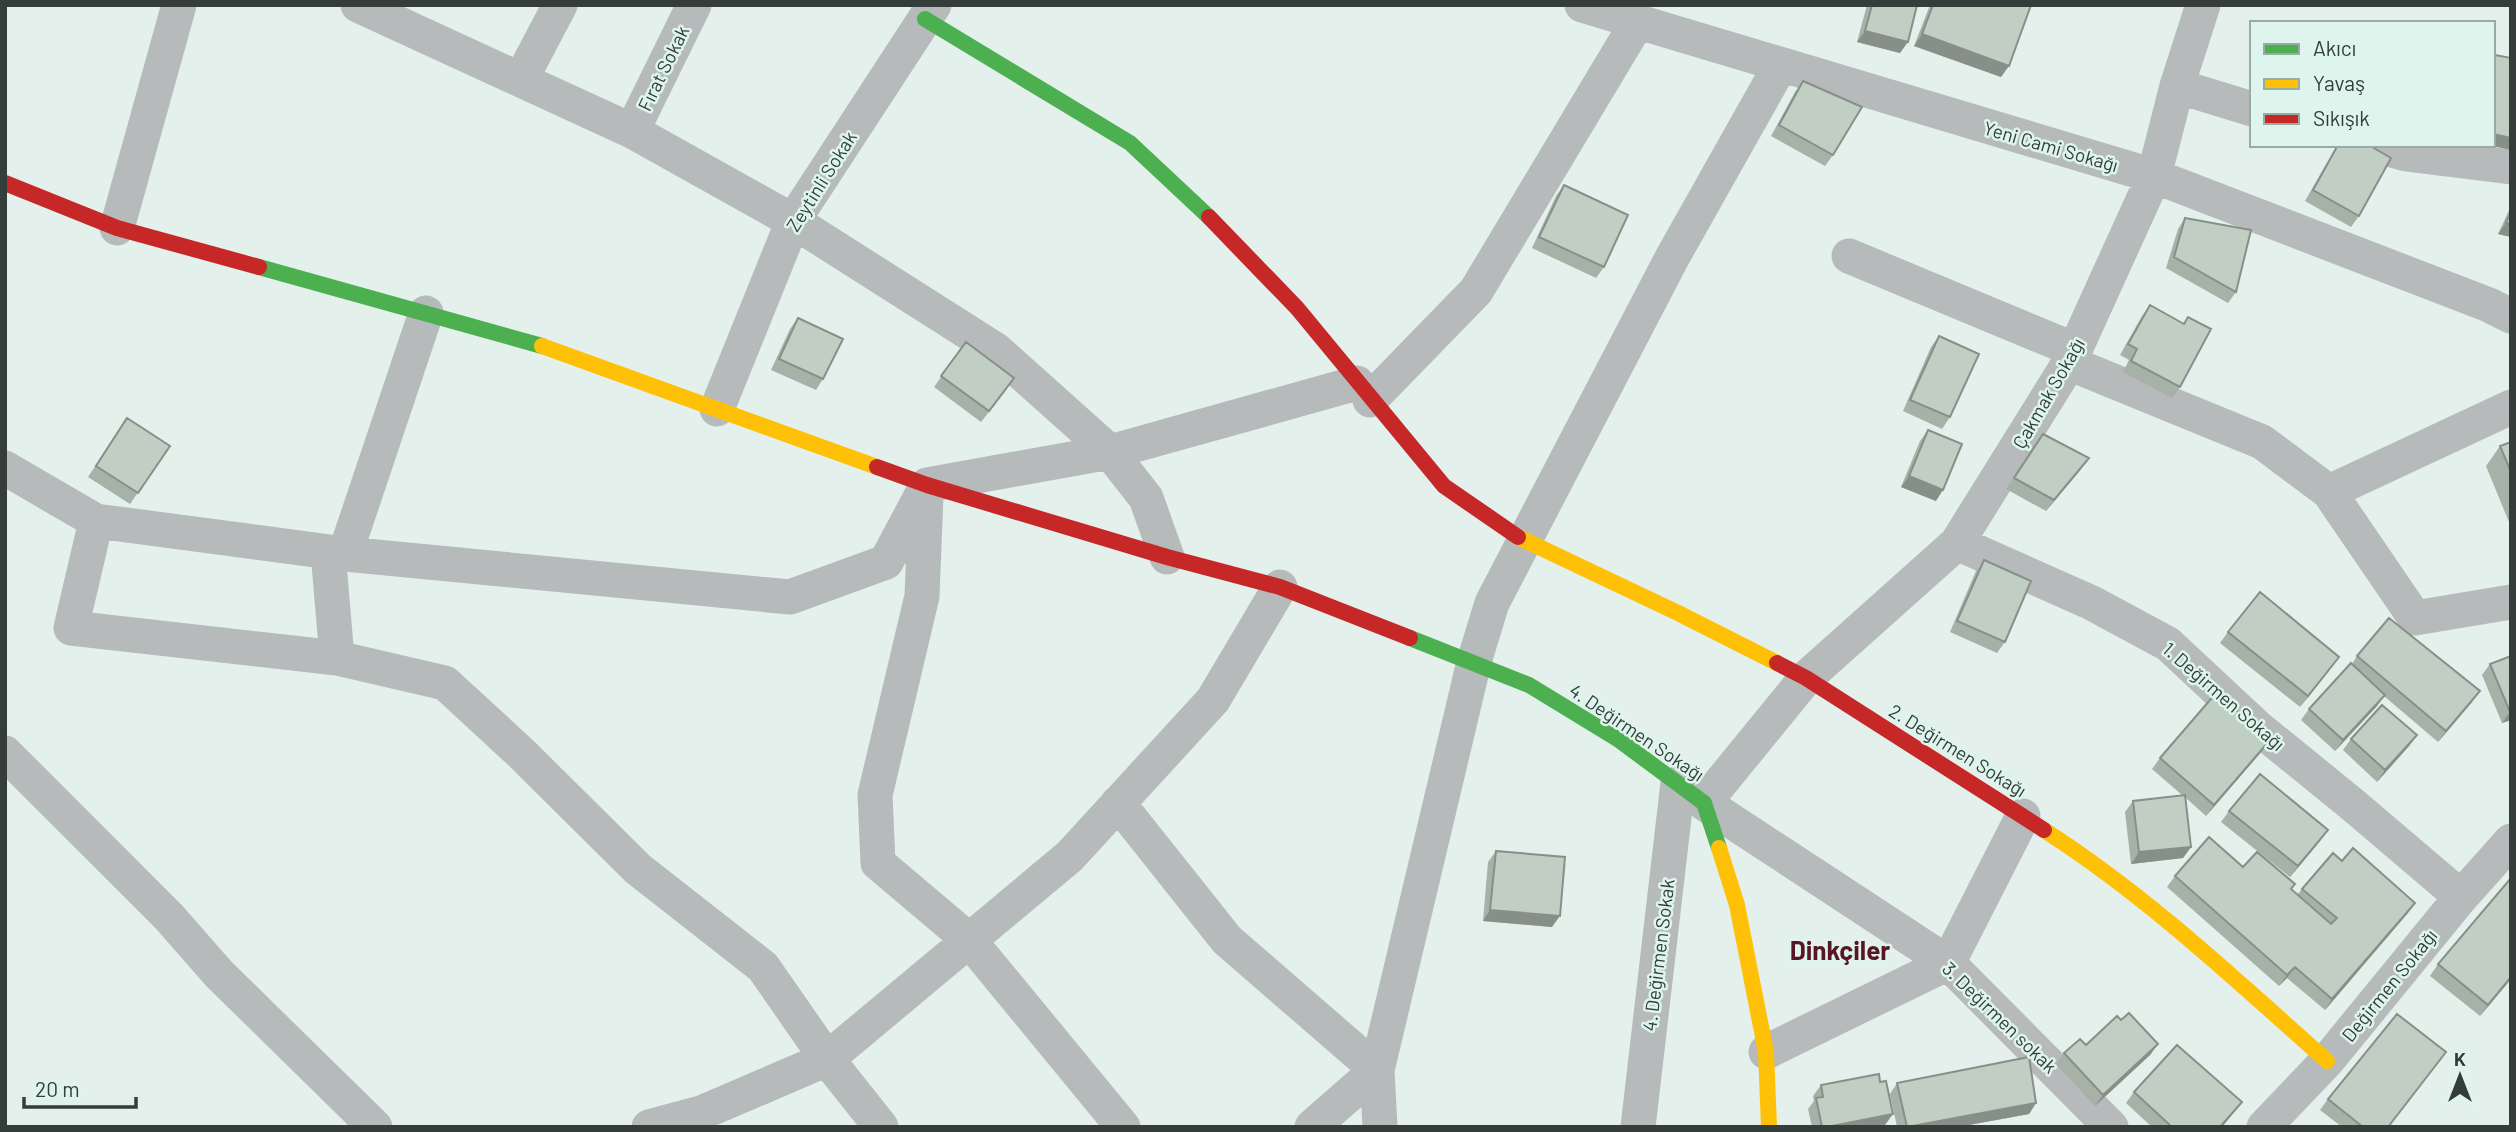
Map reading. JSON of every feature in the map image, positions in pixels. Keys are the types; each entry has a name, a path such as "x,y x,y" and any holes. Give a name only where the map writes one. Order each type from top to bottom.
{"street":[{"path":"117,228 179,5"},
{"path":"358,5 632,131 793,221 996,350 1110,452 1146,498 1167,558"},
{"path":"521,79 560,5"},
{"name":"Fırat Sokak","path":"632,131 694,5"},
{"name":"Yeni Cami Sokağı","path":"1582,5 2154,176 2489,305 2511,316"},
{"name":"Çakmak Sokağı","path":"1691,793 1806,678 1957,543 2072,357 2154,176 2177,86 2203,5"},
{"name":"Zeytinli Sokak","path":"717,409 793,221 930,12"},
{"name":"2. Değirmen Sokağı","path":"930,12 1130,143 1195,202 1297,308 1444,486 1523,541 1678,612 1806,678 2097,863 2160,914 2327,1061"},
{"path":"927,485 1110,452 1364,391 1476,292 1638,21"},
{"path":"1380,1127 1377,1070 1474,662 1492,603 1673,256 1780,66"},
{"path":"2177,86 2250,107"},
{"path":"2381,147 2406,154 2511,167"},
{"name":"4. Değirmen Sokağı","path":"5,183 117,228 540,345 927,485 1167,558 1280,587 1529,684 1619,740 1691,793 1737,905 1766,1052 1769,1127"},
{"path":"1849,256 2262,442 2329,492 2415,618 2511,602"},
{"path":"337,658 336,553 425,313"},
{"path":"2329,492 2511,407"},
{"path":"5,468 96,521 336,553 790,597 886,562 927,485"},
{"path":"927,485 922,596 875,795 878,863 969,940 1123,1127"},
{"path":"96,521 71,628 337,658 445,683 521,753 638,869 763,967 827,1059 881,1127"},
{"name":"1. Değirmen Sokağı","path":"1957,543 2092,603 2168,644 2257,727 2461,897"},
{"path":"649,1127 701,1113 827,1059 1070,856 1213,700 1280,587"},
{"path":"5,753 169,917 219,974 375,1127"},
{"name":"3. Değirmen sokak","path":"1691,793 1948,963 2110,1127"},
{"name":"4. Değirmen Sokak","path":"1638,1127 1691,793"},
{"path":"1118,803 1227,940 1377,1070"},
{"path":"1766,1052 1948,963 2023,816"},
{"name":"Değirmen Sokağı","path":"2264,1127 2327,1061 2461,897 2510,842"},
{"path":"1312,1127 1377,1070"}],"building":[{"path":"1872,5 1917,5 1908,42 1865,31"},
{"path":"1933,5 2031,5 2009,66 1922,34"},
{"path":"2495,55 2511,58 2511,138 2495,134"},
{"path":"1803,81 1862,107 1833,155 1779,125"},
{"path":"2337,147 2374,147 2391,158 2359,216 2313,190"},
{"path":"1564,185 1628,215 1604,267 1539,237"},
{"path":"2185,218 2251,230 2236,292 2174,257"},
{"path":"2150,305 2184,324 2188,317 2211,329 2180,387 2131,361 2137,349 2128,344"},
{"path":"798,318 843,339 823,379 779,359"},
{"path":"1939,336 1979,354 1950,417 1910,400"},
{"path":"966,342 1014,378 989,411 941,376"},
{"path":"127,418 170,446 138,493 96,466"},
{"path":"1928,430 1962,444 1943,490 1909,476"},
{"path":"2043,434 2089,458 2054,500 2014,478"},
{"path":"2511,442 2511,472 2500,446"},
{"path":"1984,560 2031,581 2005,642 1957,621"},
{"path":"2260,592 2339,657 2308,696 2228,632"},
{"path":"2389,618 2480,691 2446,731 2357,656"},
{"path":"2511,656 2511,712 2510,712 2490,664"},
{"path":"2351,663 2385,695 2343,740 2309,709"},
{"path":"2216,693 2270,740 2214,805 2160,758"},
{"path":"2382,705 2417,735 2385,770 2351,739"},
{"path":"2260,774 2328,830 2298,866 2229,811"},
{"path":"2185,795 2191,847 2139,852 2133,801"},
{"path":"2209,837 2243,867 2257,852 2295,884 2291,889 2331,924 2337,918 2302,889 2333,853 2342,861 2353,848 2415,903 2332,999 2295,967 2287,975 2175,876"},
{"path":"1496,851 1565,857 1560,916 1490,910"},
{"path":"2511,878 2511,977 2488,1005 2438,964"},
{"path":"2129,1013 2158,1044 2103,1095 2064,1053 2080,1039 2086,1045 2117,1016 2121,1020"},
{"path":"2397,1014 2446,1052 2388,1127 2363,1127 2328,1099"},
{"path":"2177,1045 2242,1102 2220,1127 2172,1127 2134,1092"},
{"path":"2029,1057 2036,1103 1907,1127 1897,1083"},
{"path":"1879,1074 1880,1082 1886,1081 1893,1114 1822,1127 1816,1098 1823,1097 1821,1085"}],"traffic: fast":[{"path":"925,19 1130,143 1209,217"},
{"path":"259,267 542,346"},
{"path":"1410,638 1529,685 1619,740 1704,803 1719,848"}],"traffic: slow":[{"path":"542,346 877,467"},
{"path":"1518,537 1777,663"},
{"path":"2044,830 2155,911 2327,1061"},
{"path":"1719,848 1737,905 1766,1052 1769,1127"}],"traffic: jam":[{"path":"5,183 117,228 259,267"},
{"path":"1209,217 1297,308 1444,486 1518,537"},
{"path":"877,467 927,485 1167,557 1280,587 1410,638"},
{"path":"1777,663 1806,678 2044,830"}],"district":[{"name":"Dinkçiler","path":"1840,949"}]}
